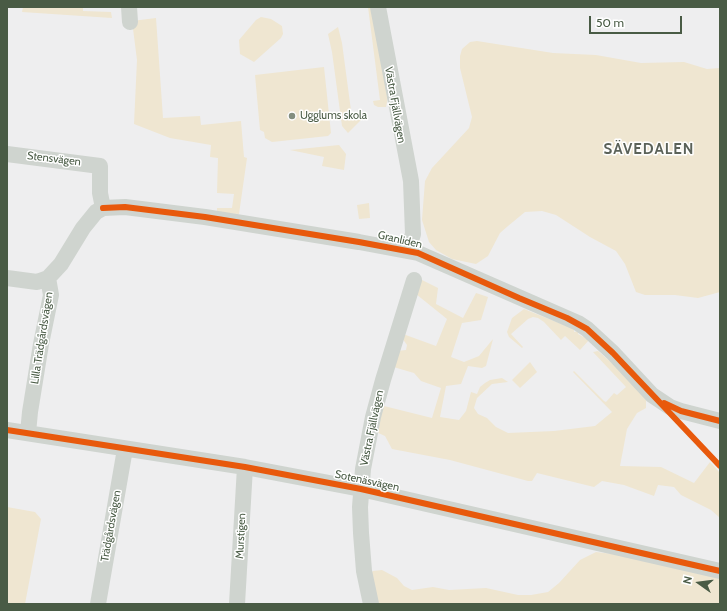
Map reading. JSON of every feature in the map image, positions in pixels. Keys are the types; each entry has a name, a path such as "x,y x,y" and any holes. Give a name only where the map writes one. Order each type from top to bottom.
{"street":[{"name":"Västra Fjällvägen","path":"378,7 411,181 413,234 408,250"},
{"name":"Stensvägen","path":"7,154 100,166 100,193 102,208"},
{"name":"Granliden","path":"102,208 125,207 205,217 408,250 578,323 587,329 613,353 652,395 670,407 720,421"},
{"name":"Lilla Trädgårdsvägen","path":"28,433 41,344 51,295 48,278 61,264 83,228 96,212 102,208"},
{"path":"7,278 37,282 48,278"},
{"name":"Västra Fjällvägen","path":"371,604 364,571 360,507 363,469 373,417 414,280"},
{"name":"Sotenäsvägen","path":"7,430 246,467 361,489 720,570"},
{"name":"Trädgårdsvägen","path":"98,604 124,449"},
{"name":"Murstigen","path":"237,604 246,467"}],"shaded area":[{"path":"23,7 83,7 83,11 111,12 112,18 22,12"},
{"path":"368,7 372,7 388,97 386,107 378,107 374,105 373,101 380,100"},
{"path":"261,17 271,19 282,26 283,34 281,38 254,62 240,54 239,40 256,20"},
{"path":"156,18 163,118 200,116 201,125 241,121 244,157 247,158 239,214 217,213 217,208 232,208 234,194 217,193 218,158 210,157 211,145 170,138 134,124 137,60 132,21"},
{"path":"338,27 342,43 352,118 364,117 348,133 342,126 332,52 328,34"},
{"path":"477,41 553,53 596,55 641,63 684,62 707,69 720,68 720,292 698,298 675,295 645,295 636,292 625,264 616,251 590,237 556,215 542,211 525,212 500,233 488,256 476,264 452,259 436,250 429,242 422,220 425,181 432,168 469,128 472,117 460,68 460,56 462,49 470,42"},
{"path":"324,67 331,133 328,136 272,142 265,138 264,132 260,130 255,75"},
{"path":"339,145 346,154 344,170 322,166 324,157 290,150"},
{"path":"369,203 370,218 359,219 357,205"},
{"path":"420,279 438,288 436,304 463,318 476,293 488,297 481,320 462,323 451,357 464,362 479,356 493,339 486,366 482,368 468,366 461,384 446,386 440,417 459,420 466,411 471,392 477,394 480,387 485,383 490,380 502,378 508,382 492,384 477,398 474,408 478,414 487,418 496,427 508,433 554,431 595,426 612,412 573,372 574,371 606,402 614,393 617,395 626,387 593,352 598,351 621,371 646,400 646,408 637,413 627,429 620,466 661,467 694,483 710,462 720,473 720,518 711,510 681,495 674,487 658,485 654,496 624,485 602,481 594,487 537,473 532,481 528,481 450,460 392,449 385,436 374,431 380,405 432,418 441,388 421,381 414,373 390,366 397,351 406,350 407,345 402,338 403,334 436,346 447,319 416,294"},
{"path":"524,309 574,329 574,332 578,331 578,334 589,340 580,350 565,336 561,340 544,322 533,317 528,319 511,334 523,347 522,348 509,337 507,332 512,318"},
{"path":"530,362 537,372 520,388 512,380"},
{"path":"7,507 35,512 41,519 25,604 7,604"},
{"path":"596,552 622,555 720,576 720,604 373,604 369,574 373,571 382,570 397,578 404,586 412,590 433,587 449,590 486,588 518,595 531,595 548,592 559,583 580,560"}],"cycle path":[{"path":"103,208 125,207 205,217 418,253 567,318 587,329 613,353 720,466"},
{"path":"664,403 681,411 720,421"},
{"path":"7,430 245,467 361,489 720,571"}],"place":[{"name":"Ugglums skola","path":"292,116"}],"district":[{"name":"SÄVEDALEN","path":"649,150"}]}
